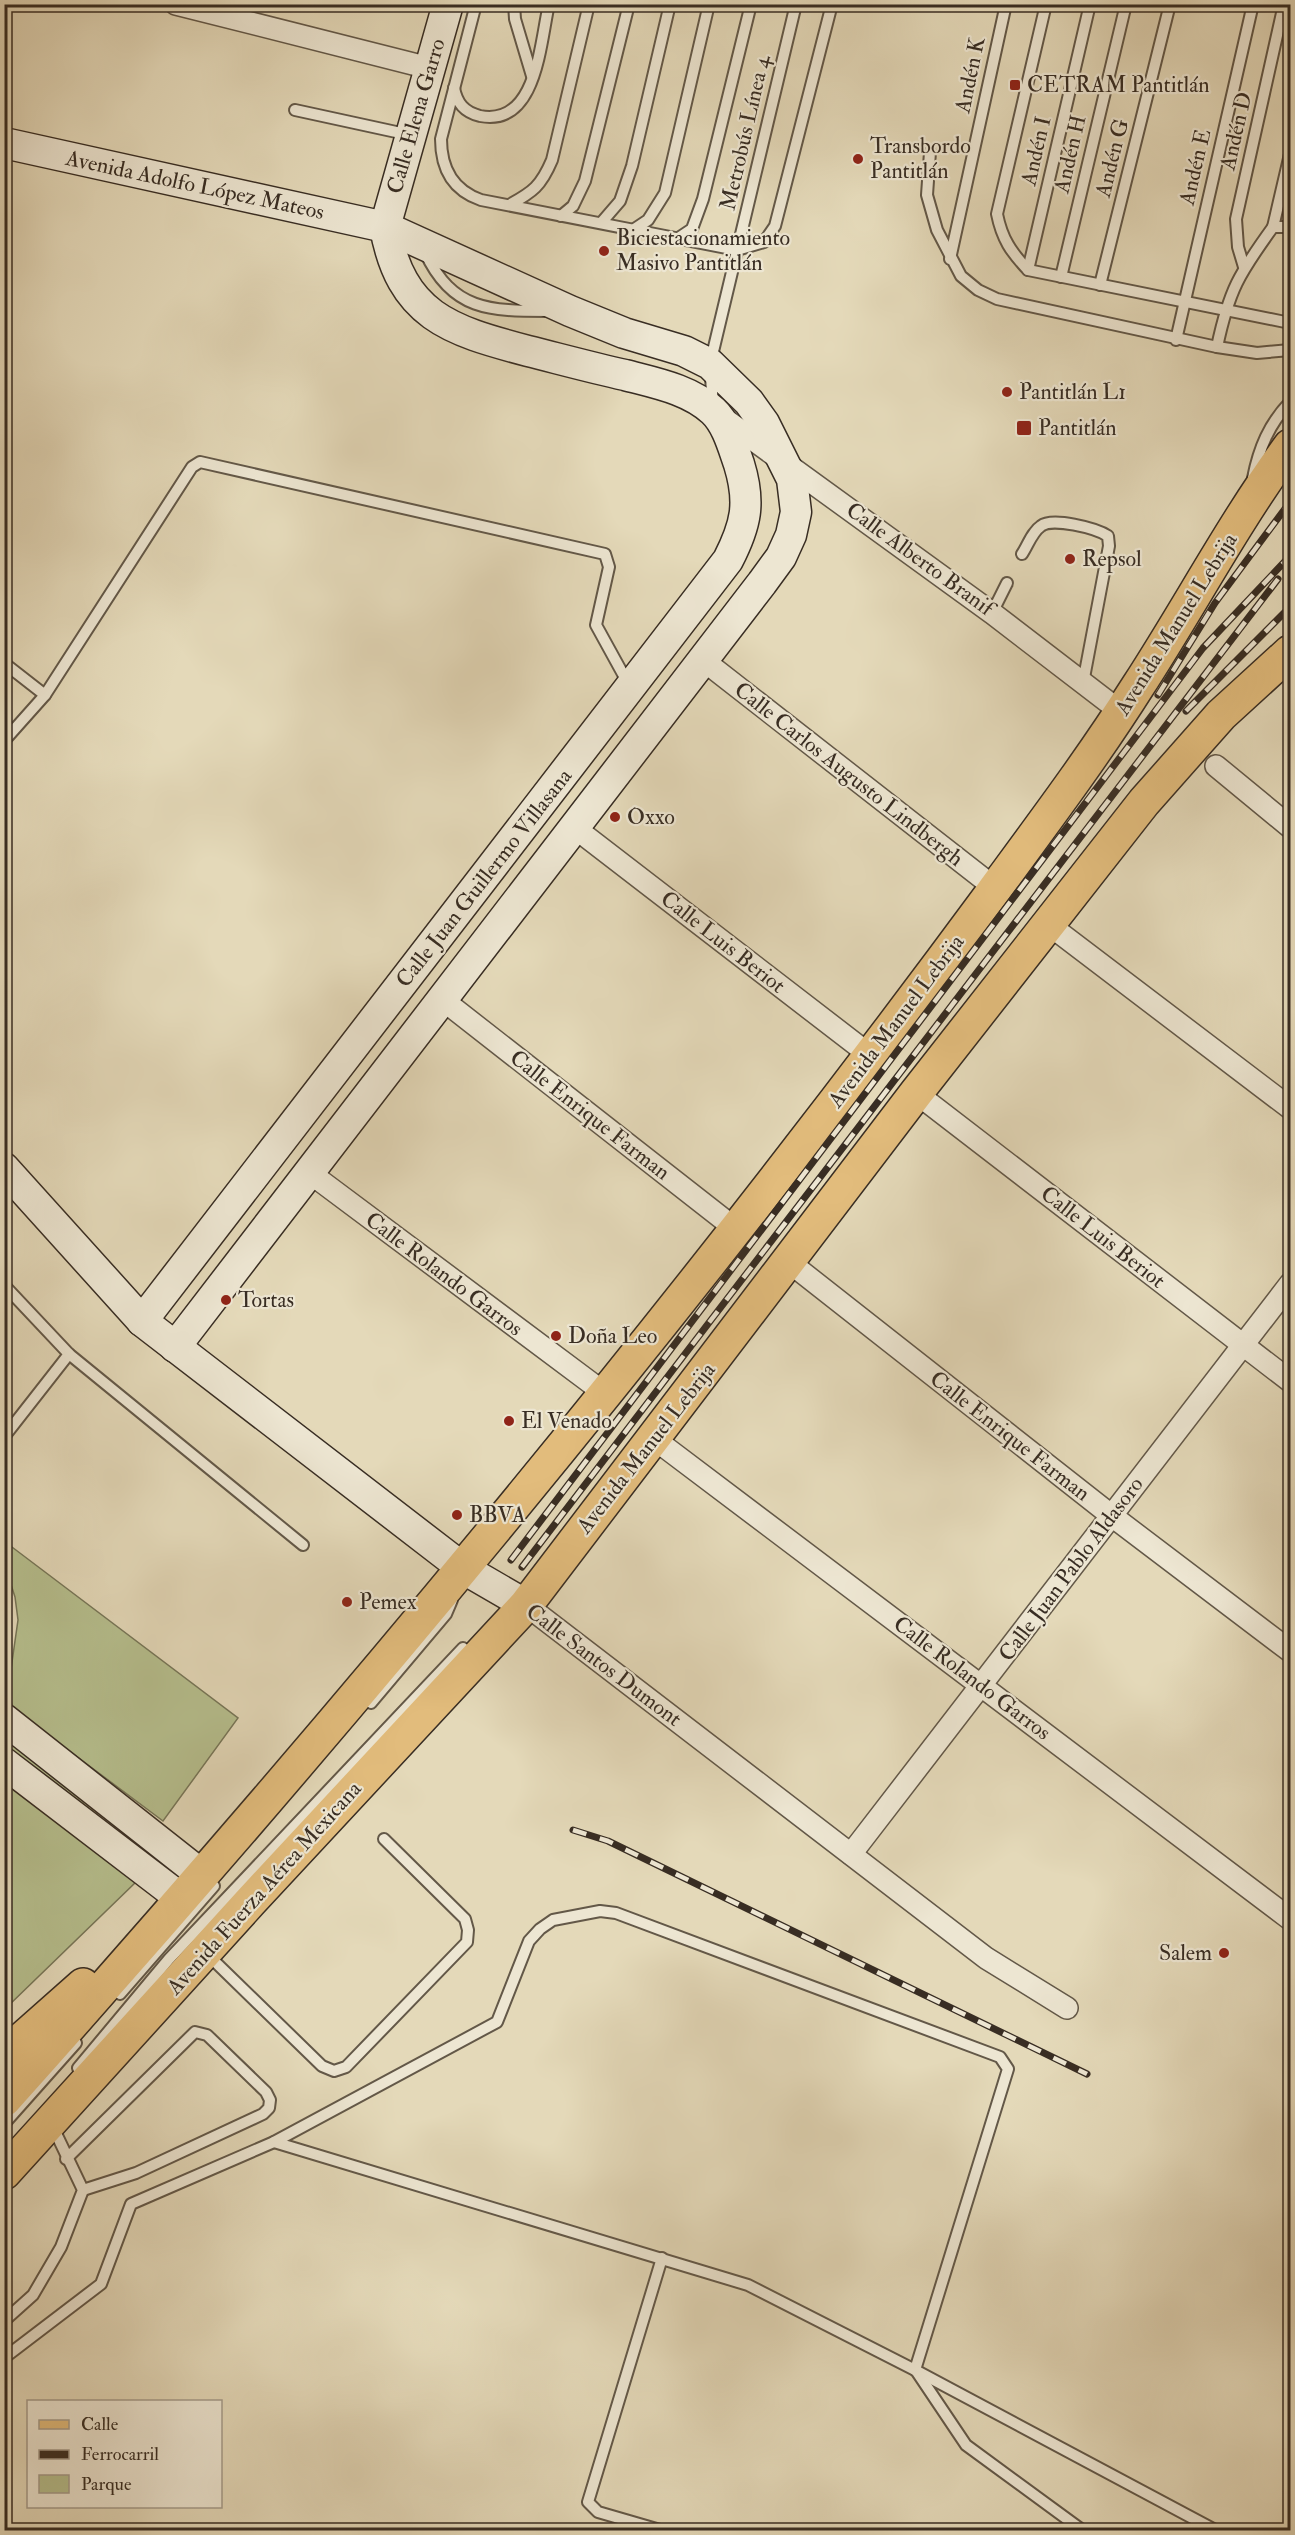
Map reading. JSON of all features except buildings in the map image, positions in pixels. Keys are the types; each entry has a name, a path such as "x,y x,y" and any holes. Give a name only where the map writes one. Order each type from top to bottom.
{"main road":[{"name":"Avenida Manuel Lebrija","path":"464,1569 607,1395 737,1230 871,1056 995,888 1121,712 1247,510 1290,446"},
{"name":"Avenida Manuel Lebrija","path":"526,1605 916,1093 1048,924 1191,746 1290,652"},
{"path":"4,2100 202,1885 464,1569"},
{"name":"Avenida Fuerza Aérea Mexicana","path":"4,2173 52,2123 204,1952 526,1605"},
{"path":"4,2055 202,1885"}],"street":[{"path":"176,4 429,68"},
{"name":"Calle Elena Garro","path":"385,227 448,4"},
{"name":"Avenida Adolfo López Mateos","path":"4,143 385,227 570,311 624,333 684,351 710,364 749,402 783,459"},
{"path":"385,227 390,258 403,284 417,301 454,327 477,337 671,386 714,411"},
{"name":"Calle Alberto Branif","path":"714,411 992,613 1121,712"},
{"name":"Calle Juan Guillermo Villasana","path":"142,1322 728,560 744,528 747,502 740,468 728,435 714,411"},
{"name":"Calle Juan Guillermo Villasana","path":"175,1347 762,584 788,541 796,512 795,489 783,459"},
{"name":"Calle Carlos Augusto Lindbergh","path":"703,660 995,888"},
{"path":"1216,766 1290,827"},
{"name":"Calle Luis Beriot","path":"575,828 871,1056"},
{"path":"1048,924 1290,1108"},
{"name":"Calle Enrique Farman","path":"443,1000 737,1230"},
{"name":"Calle Luis Beriot","path":"916,1093 1290,1381"},
{"name":"Calle Santos Dumont","path":"4,1168 142,1322 464,1569 526,1605 986,1958 1067,2008"},
{"name":"Calle Rolando Garros","path":"310,1173 607,1395"},
{"name":"Calle Enrique Farman","path":"789,1262 1112,1516 1290,1651"},
{"name":"Calle Juan Pablo Aldasoro","path":"851,1854 1290,1284"},
{"name":"Calle Rolando Garros","path":"653,1438 1290,1919"},
{"path":"4,1719 202,1885"},
{"path":"4,1763 202,1885"}],"lane":[{"path":"476,4 441,139 441,155 455,186 466,195 509,206 737,250 764,242 775,226 832,4"},
{"path":"514,4 515,19 532,77"},
{"path":"454,84 456,99 461,108 471,113 491,117 502,115 521,104 530,91 549,4"},
{"path":"509,206 534,192 545,177 552,160 589,4"},
{"path":"561,216 573,206 585,181 629,4"},
{"path":"601,224 620,201 632,166 670,4"},
{"path":"633,230 648,220 665,193 709,4"},
{"path":"677,238 692,229 703,199 751,4"},
{"name":"Metrobús Línea 4","path":"714,411 710,364 795,4"},
{"name":"Andén K","path":"950,259 1006,4"},
{"path":"1046,4 998,214 1000,232 1010,251 1028,270 1224,312 1290,323"},
{"name":"Andén I","path":"1028,270 1090,4"},
{"name":"Andén H","path":"1061,278 1126,4"},
{"name":"Andén G","path":"1100,285 1170,4"},
{"name":"Andén E","path":"1176,339 1253,4"},
{"name":"Andén D","path":"1244,267 1236,219 1284,4"},
{"path":"296,110 411,135"},
{"path":"930,152 927,195 937,230 950,259 962,276 978,290 997,299 1217,347 1257,353 1290,350"},
{"path":"1217,347 1231,290 1244,267 1273,227 1290,154"},
{"path":"1273,227 1290,226"},
{"path":"1247,510 1265,437 1277,416 1290,402"},
{"path":"4,741 45,695 192,467 204,462 605,554 609,567 596,625 630,687"},
{"path":"1023,554 1035,532 1041,525 1051,521 1100,531 1107,536 1109,546 1083,683"},
{"path":"992,613 1007,583"},
{"path":"4,663 45,695"},
{"path":"4,1285 69,1354 303,1545"},
{"path":"4,1437 69,1354"},
{"path":"363,1713 446,1614 464,1569"},
{"path":"488,1630 526,1605"},
{"path":"67,2082 169,1959 469,1642"},
{"path":"204,1952 322,2066 334,2071 346,2067 467,1942 468,1930 465,1918 384,1839"},
{"path":"114,2001 202,1885"},
{"path":"4,2358 100,2284 131,2204 274,2142 497,2022 529,1941 540,1929 553,1920 600,1911 616,1913 1000,2056 1005,2061 1008,2068 915,2370"},
{"path":"66,2159 195,2032 207,2035 267,2092 270,2100 269,2108 263,2114 136,2173 83,2190"},
{"path":"4,2124 84,2035"},
{"path":"4,2321 33,2295 61,2247 83,2190 66,2159 52,2123"},
{"path":"274,2142 748,2285 915,2370 1215,2530"},
{"path":"660,2530 598,2512 588,2502 662,2258"},
{"path":"915,2370 966,2445 1082,2530"}],"green space":[{"path":"4,1541 238,1718 163,1821 13,1709 8,1690 18,1620 15,1597 5,1566"},
{"path":"4,1737 173,1869 168,1869 5,1747"},
{"path":"5,1779 139,1879 5,2009"}],"railway":[{"path":"1158,695 1215,603 1290,502"},
{"path":"511,1560 1203,648 1290,556"},
{"path":"522,1567 1278,579"},
{"path":"1186,711 1290,607"},
{"path":"573,1830 608,1841 1087,2074"}],"place":[{"name":"CETRAM Pantitlán","path":"1015,85"},
{"name":"Transbordo Pantitlán","path":"858,159"},
{"name":"Biciestacionamiento Masivo Pantitlán","path":"604,251"},
{"name":"Pantitlán L1","path":"1007,392"},
{"name":"Pantitlán","path":"1024,428"},
{"name":"Repsol","path":"1070,559"},
{"name":"Oxxo","path":"615,817"},
{"name":"Tortas","path":"226,1300"},
{"name":"Doña Leo","path":"556,1336"},
{"name":"El Venado","path":"509,1421"},
{"name":"BBVA","path":"457,1515"},
{"name":"Pemex","path":"347,1602"},
{"name":"Salem","path":"1224,1953"}]}
